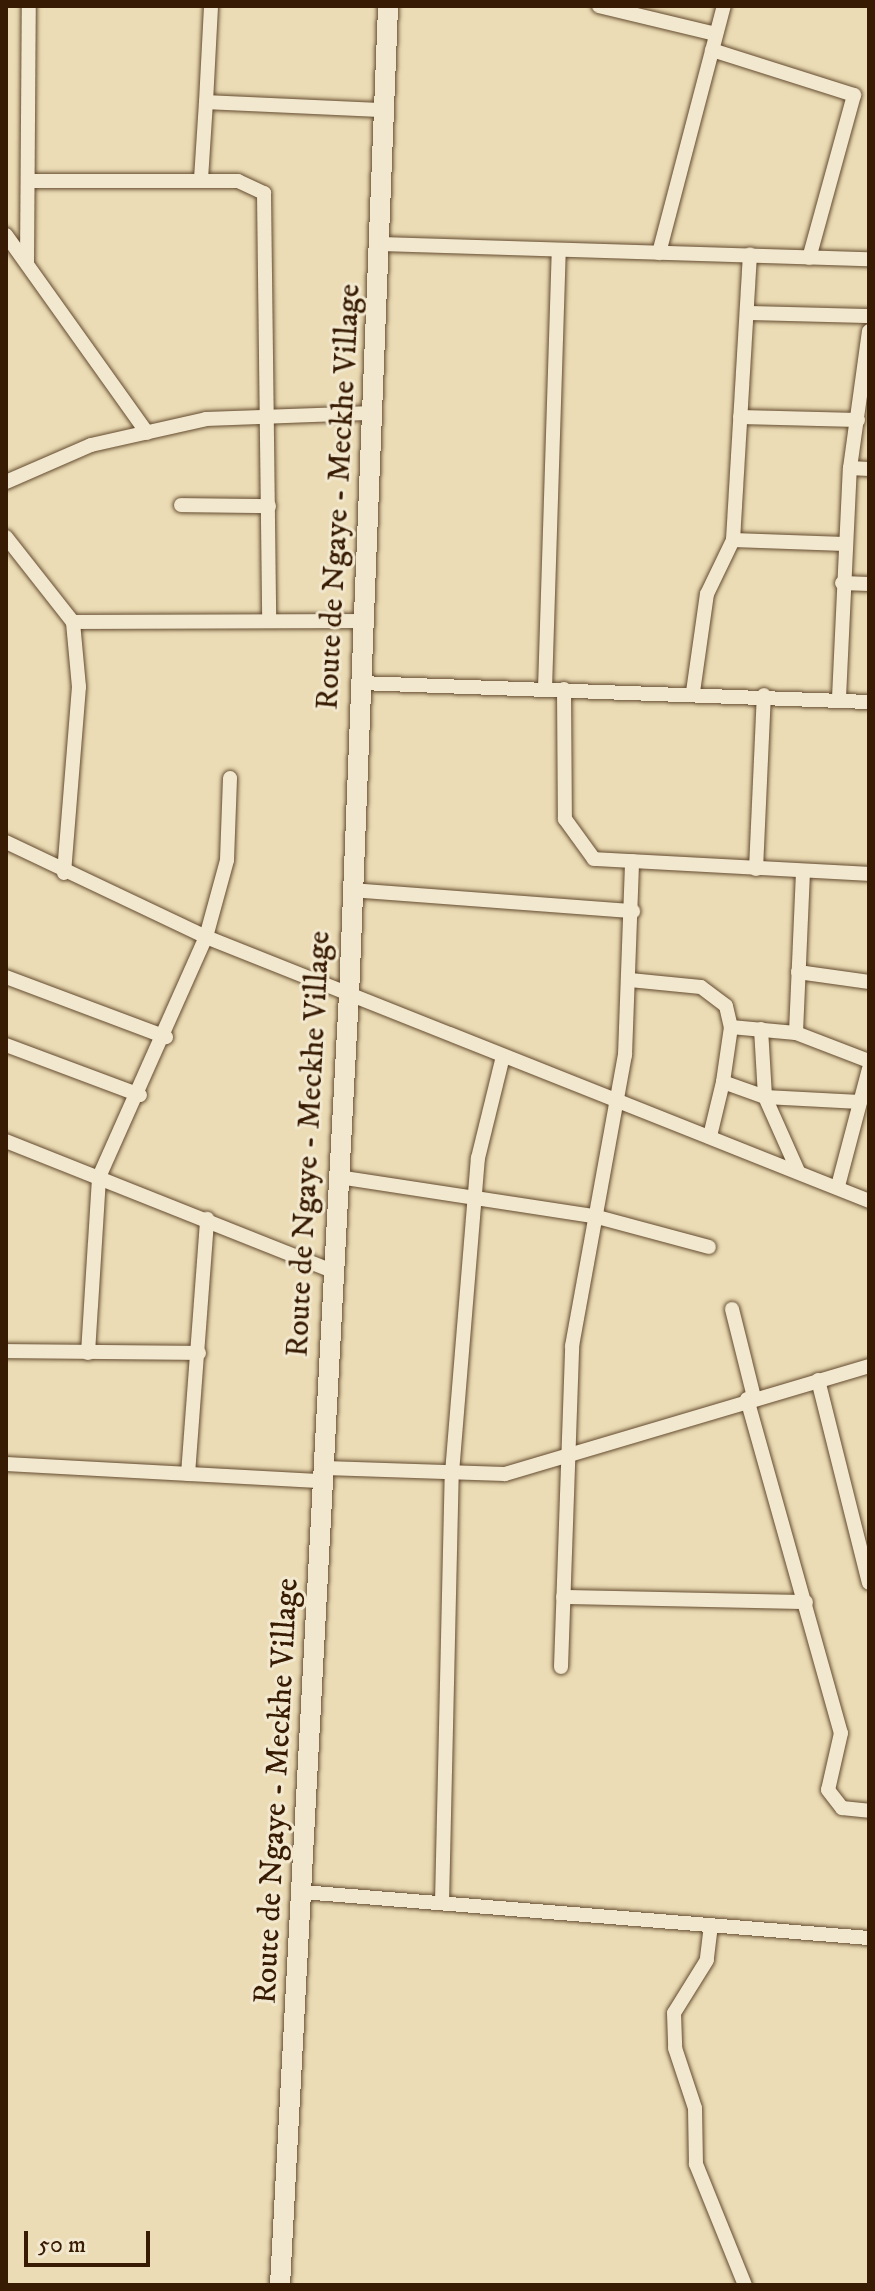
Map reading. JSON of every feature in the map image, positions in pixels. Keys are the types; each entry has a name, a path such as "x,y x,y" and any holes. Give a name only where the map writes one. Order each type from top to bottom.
{"main road":[{"name":"Route de Ngaye - Meckhe Village","path":"280,2285 324,1474 330,1270 349,996 388,6"}],"street":[{"path":"27,262 32,181 29,6"},
{"path":"201,179 211,6"},
{"path":"599,6 716,34"},
{"path":"659,253 724,6"},
{"path":"712,50 854,95 809,258"},
{"path":"206,102 384,110"},
{"path":"32,181 201,179 254,184 264,193 269,412 269,620"},
{"path":"6,235 147,433"},
{"path":"380,244 869,259"},
{"path":"545,689 559,250"},
{"path":"693,692 707,594 733,540 750,255"},
{"path":"747,313 869,316"},
{"path":"839,698 842,583 850,468 869,331"},
{"path":"6,482 91,445 147,433 269,412 373,413"},
{"path":"740,417 858,420"},
{"path":"850,468 869,469"},
{"path":"181,505 269,506"},
{"path":"6,537 73,622 79,687 64,873"},
{"path":"733,540 845,544"},
{"path":"842,583 869,584"},
{"path":"73,622 363,621"},
{"path":"360,683 693,692 869,702"},
{"path":"564,689 571,835 594,859 869,874"},
{"path":"756,869 764,695"},
{"path":"88,1353 99,1177 166,1037 206,937 227,860 230,778"},
{"path":"6,842 64,873 206,937 349,996 838,1186 869,1201"},
{"path":"561,1667 572,1346 613,1099 625,1055 633,911 632,861"},
{"path":"796,1033 803,872"},
{"path":"351,890 633,911"},
{"path":"798,972 869,982"},
{"path":"6,977 166,1037"},
{"path":"630,980 701,987 726,1006 731,1027 723,1082 710,1136"},
{"path":"731,1027 796,1033 869,1061"},
{"path":"761,1029 765,1097 798,1171"},
{"path":"6,1045 140,1095"},
{"path":"442,1903 452,1473 473,1200 503,1056"},
{"path":"838,1186 869,1069"},
{"path":"723,1082 765,1097 860,1102"},
{"path":"6,1141 330,1270"},
{"path":"338,1177 473,1200 594,1216 709,1247"},
{"path":"188,1474 207,1219"},
{"path":"732,1309 751,1398 841,1733 828,1790 842,1808 869,1811"},
{"path":"6,1351 199,1353"},
{"path":"6,1464 188,1474 505,1474 751,1398 869,1366"},
{"path":"818,1380 869,1583"},
{"path":"563,1597 806,1602"},
{"path":"302,1892 869,1938"},
{"path":"711,1925 707,1960 674,2013 675,2048 695,2108 696,2164 745,2285"}]}
